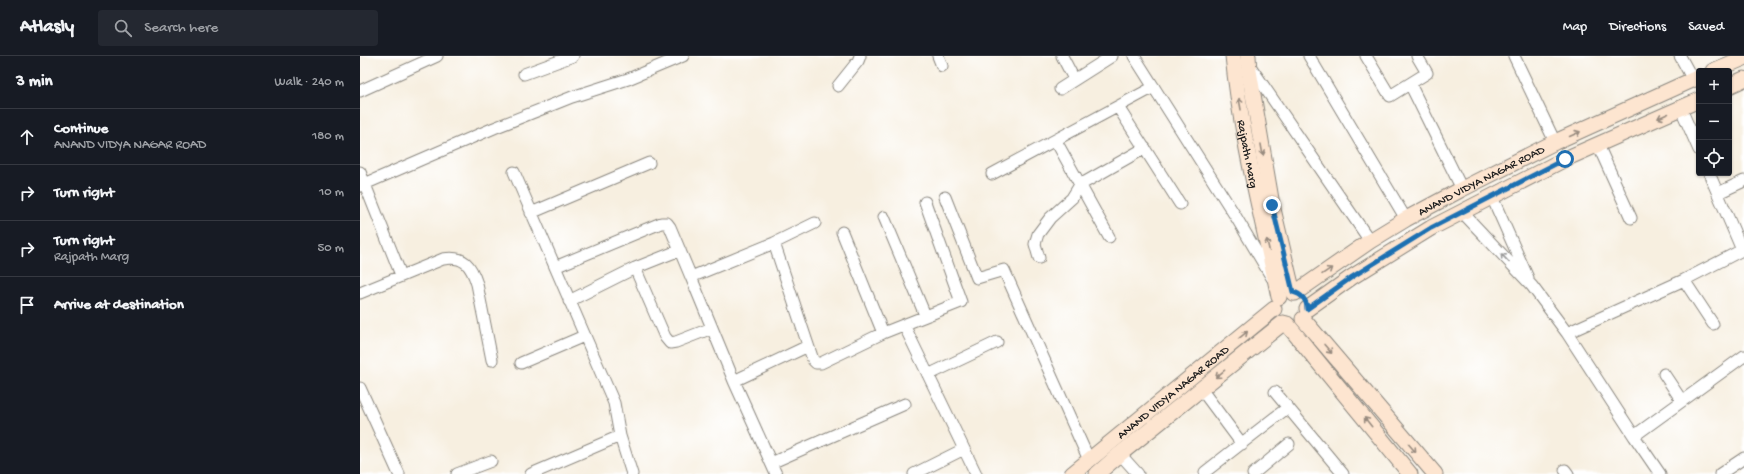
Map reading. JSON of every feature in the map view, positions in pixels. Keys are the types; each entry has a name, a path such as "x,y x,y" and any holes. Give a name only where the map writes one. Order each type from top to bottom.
{"main road":[{"name":"Rajpath Marg","path":"1233,56 1235,79 1255,190 1284,296"},
{"path":"1720,68 1744,58"},
{"name":"Rajpath Marg","path":"1248,60 1272,205 1284,296"},
{"name":"ANAND VIDYA NAGAR ROAD","path":"1072,474 1284,296 1370,241 1406,219 1462,189 1555,142 1696,78"},
{"path":"1732,85 1744,79"},
{"name":"ANAND VIDYA NAGAR ROAD","path":"1305,314 1391,252 1431,228 1565,159 1696,102"},
{"path":"1285,324 1292,325 1301,321 1305,314 1307,304 1303,298 1284,296 1276,317 1285,324 1410,474"},
{"path":"1305,314 1434,474"},
{"name":"ANAND VIDYA NAGAR ROAD","path":"1097,474 1201,389 1285,324"}],"street":[{"path":"360,91 437,56"},
{"path":"524,74 573,56"},
{"path":"363,185 494,128 572,97 628,79 683,56"},
{"path":"838,86 858,61 860,56"},
{"path":"1062,56 1074,79"},
{"path":"1060,89 1112,56"},
{"path":"1134,56 1284,296"},
{"path":"1309,56 1406,219"},
{"path":"1366,56 1390,96 1427,73 1417,56"},
{"path":"1514,56 1555,142"},
{"path":"1680,56 1696,78"},
{"path":"1248,60 1370,241"},
{"path":"1410,84 1462,189"},
{"path":"992,174 1056,141 1154,87"},
{"path":"1118,107 1180,204"},
{"path":"1681,109 1696,143"},
{"path":"1056,141 1109,237"},
{"path":"1598,145 1631,218"},
{"path":"1039,258 1035,244 1038,234 1050,218 1072,198 1080,185 1145,148"},
{"path":"531,213 648,163"},
{"path":"360,172 363,185 401,275"},
{"path":"514,172 614,403 620,436 632,474"},
{"path":"1567,333 1684,280 1743,249 1710,176"},
{"path":"1718,193 1744,181"},
{"path":"945,197 977,278 1004,270 1089,460"},
{"path":"1492,197 1532,286"},
{"path":"774,243 813,360 816,363 822,363 883,333 925,315 961,302 925,202"},
{"path":"1462,212 1532,286 1567,333 1660,474"},
{"path":"884,217 925,315"},
{"path":"555,267 661,223 666,223 670,227 734,381 776,474"},
{"path":"691,277 774,243 815,223"},
{"path":"842,232 883,333"},
{"path":"569,301 635,268 680,250"},
{"path":"360,293 401,275 443,259 453,257 468,265 474,272 478,284 492,360"},
{"path":"635,268 665,337 670,343 712,328"},
{"path":"1684,280 1713,324"},
{"path":"904,325 976,474"},
{"path":"521,363 584,336"},
{"path":"928,375 997,342"},
{"path":"734,381 808,346"},
{"path":"1634,436 1744,356"},
{"path":"1664,374 1682,401"},
{"path":"360,388 399,474"},
{"path":"1201,389 1242,444"},
{"path":"1275,392 1343,474"},
{"path":"771,463 905,404"},
{"path":"1205,472 1287,408"},
{"path":"531,474 620,436"},
{"path":"1253,474 1289,444"},
{"path":"914,474 964,449"},
{"path":"1120,454 1138,474"},
{"path":"1720,474 1744,458"},
{"path":"457,474 491,461"}],"route":[{"path":"1272,205 1293,292 1299,294 1303,298 1307,304 1307,309 1352,277 1431,228 1565,159"}]}
